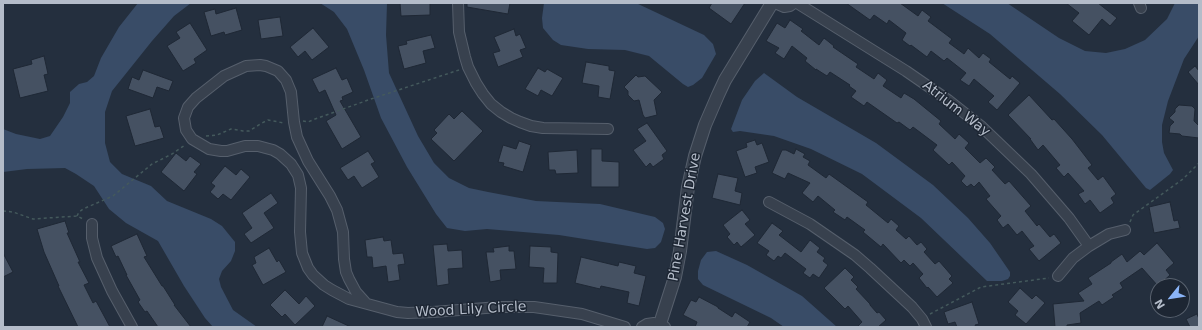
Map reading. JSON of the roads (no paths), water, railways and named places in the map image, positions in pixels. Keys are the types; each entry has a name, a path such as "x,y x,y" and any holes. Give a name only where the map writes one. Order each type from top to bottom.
{"street":[{"path":"458,3 459,32 464,57 476,83 491,104 501,112 520,122 543,128 608,129"},
{"path":"774,3 784,7 790,6 794,3"},
{"name":"Pine Harvest Drive","path":"661,326 675,277 680,251 688,187 695,156 705,125 725,80 774,3"},
{"name":"Atrium Way","path":"797,3 906,71 948,100 982,127 1014,157 1048,193 1069,218 1089,246"},
{"name":"Wood Lily Circle","path":"365,302 356,292 346,272 343,232 337,210 308,161 300,144 294,122 289,86 278,71 260,65 246,66 231,72 216,81 188,107 185,112 184,124 186,130 192,139 203,146 221,152 251,146 266,147 286,158 296,170 300,182 300,239 302,253 308,268 319,281 332,290 349,299 365,302 385,309 408,313 499,306 534,307 582,314 625,327"},
{"path":"769,202 810,224 855,255 912,307 924,323"},
{"path":"92,224 92,238 97,258 112,291 132,327"},
{"path":"1058,276 1073,258 1089,246 1109,234 1125,230"},
{"path":"642,327 650,323 661,326"}],"water":[{"path":"138,3 191,3 174,16 112,91 105,112 105,143 110,162 122,174 151,186 167,201 211,219 222,226 235,242 235,251 231,261 222,271 219,279 221,287 233,310 257,327 213,327 205,318 184,286 158,241 126,223 109,209 94,186 76,174 65,168 27,169 3,172 3,129 16,134 40,139 50,136 63,117 70,103 70,92 79,84 87,82 94,76 101,58 119,27"},
{"path":"320,3 387,3 386,35 389,73 418,136 434,163 449,178 469,188 488,192 536,201 600,204 655,217 663,223 665,229 661,242 655,248 647,249 559,235 487,229 465,231 447,228 436,214 407,167 381,118 364,70 347,29 334,12"},
{"path":"544,3 636,3 704,35 713,44 716,54 702,78 688,87 649,56 625,50 588,49 561,45 553,40 543,28 542,18"},
{"path":"942,3 1007,3 1059,38 1085,51 1106,53 1125,49 1145,40 1167,19 1175,3 1199,3 1199,36 1184,59 1168,101 1162,125 1162,142 1164,153 1173,170 1150,190 1146,188 1102,135 1060,94 990,34"},
{"path":"764,73 797,97 876,143 933,185 968,218 990,243 1010,272 1008,279 1002,281 987,281 921,218 862,174 811,149 774,136 740,131 733,132 731,129 742,100 755,81"},
{"path":"716,251 747,265 802,296 837,327 784,327 771,318 703,285 698,279 698,271 701,260 707,252"}]}
